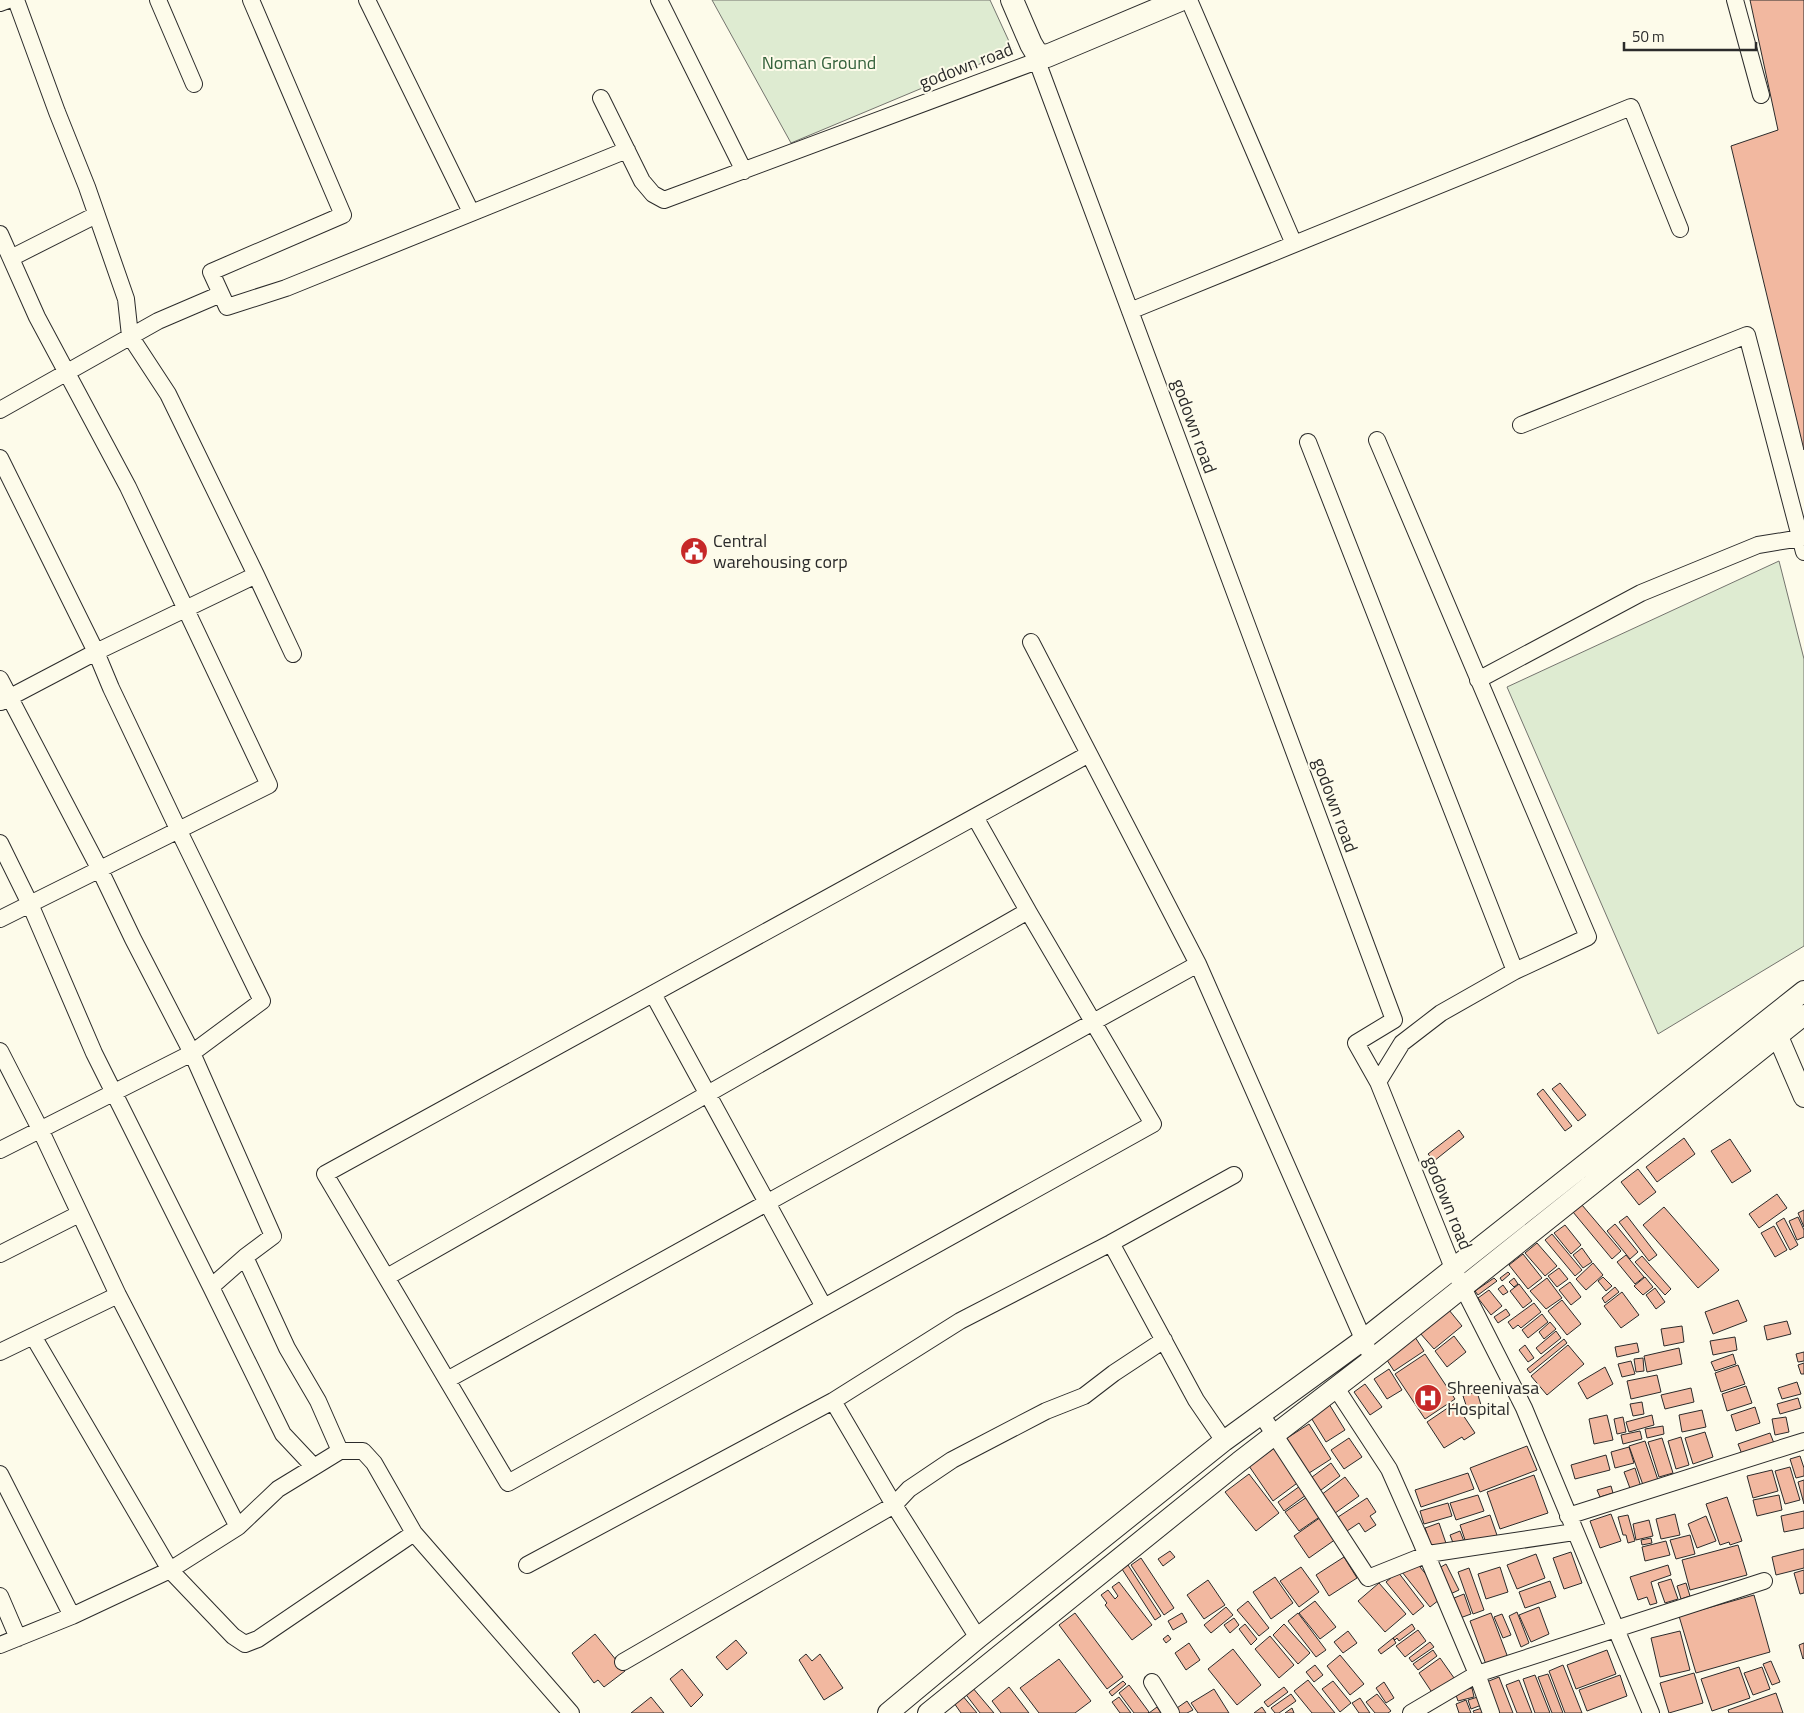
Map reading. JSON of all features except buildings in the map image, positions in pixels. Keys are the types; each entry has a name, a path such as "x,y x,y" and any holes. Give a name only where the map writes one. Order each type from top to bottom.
{"main road":[{"path":"1012,0 1037,57 1047,56 1180,0"}],"street":[{"path":"0,3 8,0"},
{"path":"16,0 87,187 126,299 130,336 168,394 293,654"},
{"path":"158,0 194,84"},
{"path":"251,0 344,215 211,272 227,307 286,288 627,150"},
{"path":"367,0 471,212"},
{"path":"659,0 744,171"},
{"path":"1189,0 1294,244"},
{"path":"1736,0 1761,95"},
{"name":"godown road","path":"601,98 642,181 653,194 664,200 744,171 1037,57 1394,1020 1356,1043 1378,1082 1453,1268 1524,1408 1574,1532 1651,1713"},
{"path":"1130,311 1631,107 1680,229"},
{"path":"11,258 96,215"},
{"path":"0,919 268,785 187,609 128,487 37,317 1,240"},
{"path":"0,410 158,321 221,294"},
{"path":"1478,680 1641,593 1758,545 1802,545 1747,335 1521,425"},
{"path":"1377,440 1588,937 1515,971 1441,1013 1402,1043 1378,1082"},
{"path":"1308,442 1515,971"},
{"path":"0,458 96,652 111,688 178,829 262,1001 192,1053 0,1150"},
{"path":"4,700 96,652 256,575"},
{"path":"1031,642 1198,964 1373,1359"},
{"path":"0,679 4,700 99,868 192,1053 273,1236 245,1257 211,1287"},
{"path":"975,817 1153,1124 508,1483 325,1174 1089,754"},
{"path":"0,843 30,904 94,1053 283,1434 314,1467"},
{"path":"387,1277 1028,911"},
{"path":"447,1380 1198,964"},
{"path":"888,1713 978,1638 1224,1442 1363,1340 1804,991"},
{"path":"653,994 824,1307"},
{"path":"928,1713 1275,1434 1373,1359 1804,1015"},
{"path":"1770,1018 1804,1097"},
{"path":"0,1051 40,1129 118,1296 238,1527"},
{"path":"527,1565 833,1401 960,1321 1111,1243 1234,1175"},
{"path":"0,1254 79,1214"},
{"path":"1111,1243 1196,1400 1224,1442"},
{"path":"245,1257 287,1348 318,1401 340,1451"},
{"path":"0,1352 118,1296"},
{"path":"33,1336 170,1570 233,1636 244,1644 258,1639 414,1533"},
{"path":"623,1662 894,1505 909,1489 952,1460 1046,1411 1084,1396 1114,1372 1164,1340"},
{"path":"1336,1388 1388,1469 1427,1554 1477,1674 1491,1713"},
{"path":"833,1401 894,1505 978,1638"},
{"path":"1261,1414 1368,1578 1427,1554 1574,1532"},
{"path":"1568,1516 1804,1441"},
{"path":"0,1645 72,1616 170,1570 238,1527 278,1489 340,1451 363,1451 374,1464 414,1533 571,1713"},
{"path":"0,1474 72,1616"},
{"path":"1411,1713 1477,1674 1764,1581"},
{"path":"0,1596 18,1638"},
{"path":"1152,1682 1171,1713"}],"green space":[{"name":"Noman Ground","path":"712,0 990,0 1013,50 791,143"},
{"path":"1779,561 1804,659 1804,946 1658,1034 1507,687"}],"place":[{"name":"Central warehousing corp","path":"694,551"},
{"name":"Shreenivasa Hospital","path":"1428,1398"}]}
